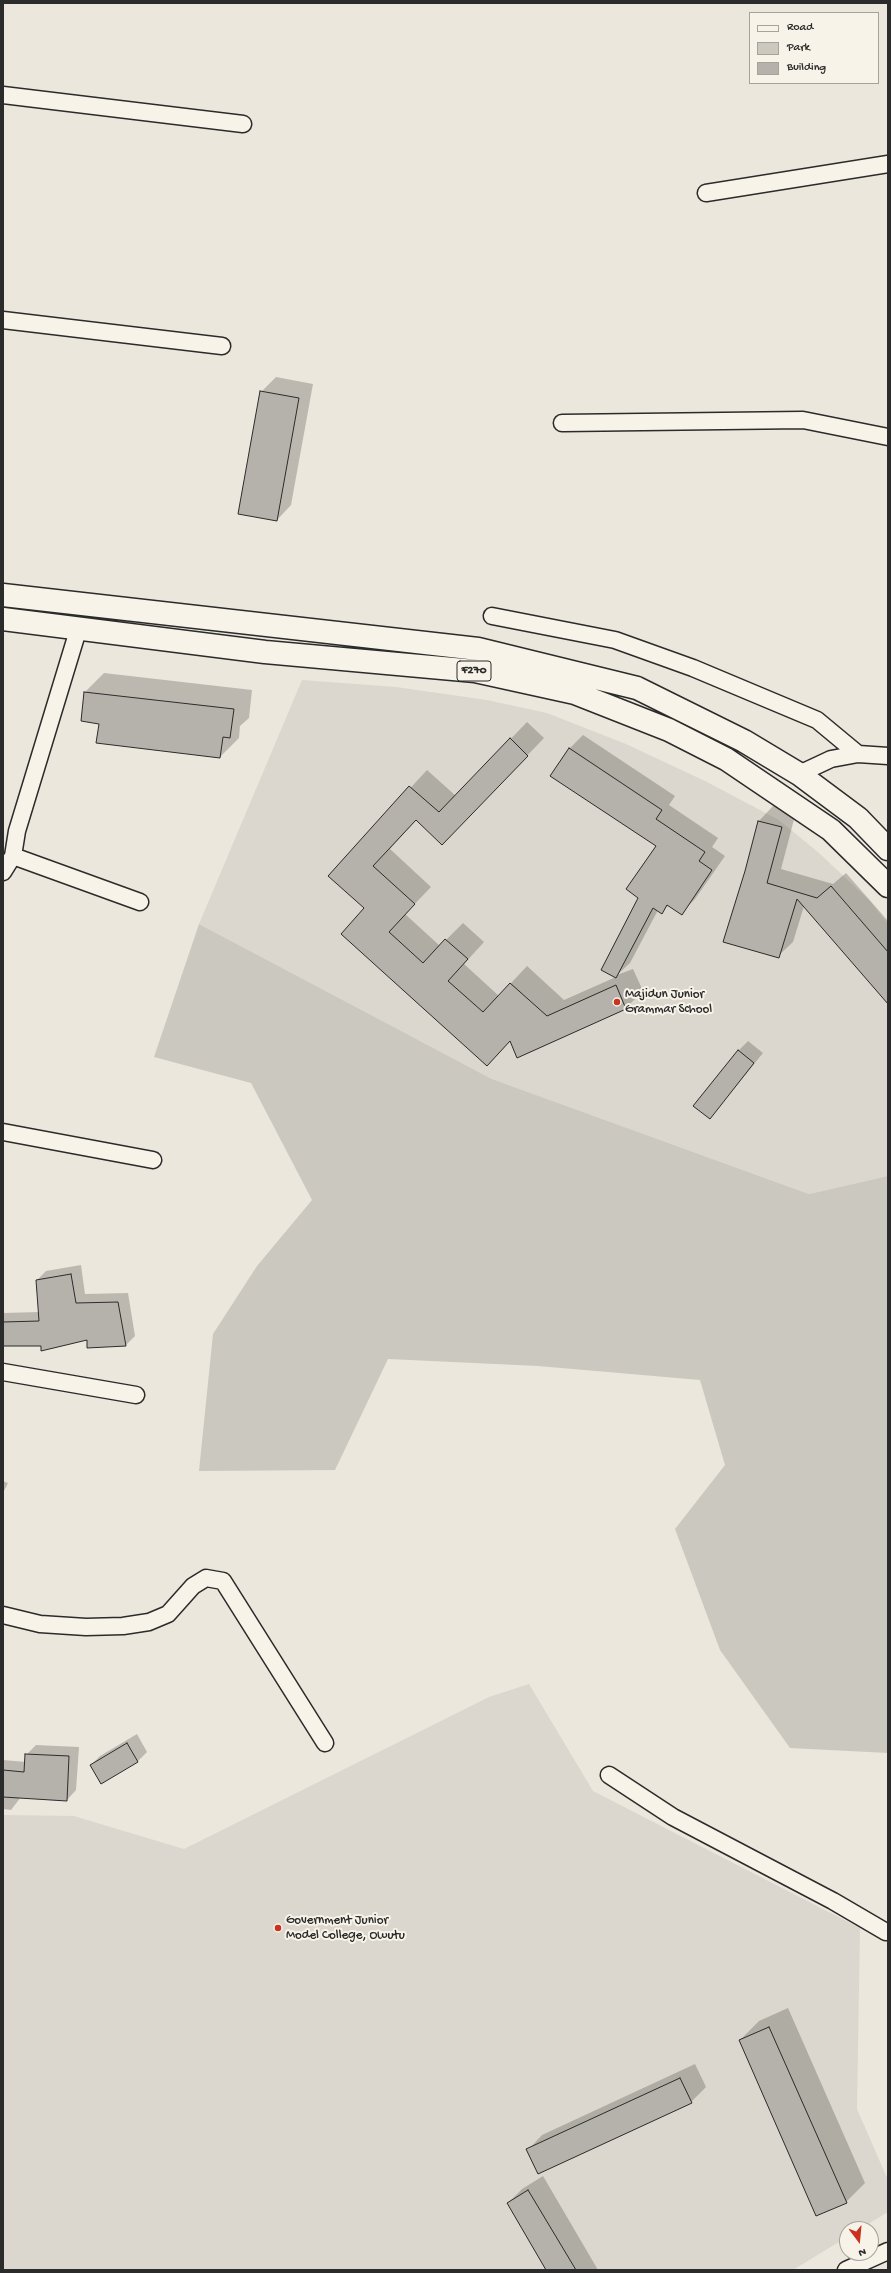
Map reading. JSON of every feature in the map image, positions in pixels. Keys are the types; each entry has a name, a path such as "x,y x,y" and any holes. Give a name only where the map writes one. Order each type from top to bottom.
{"main road":[{"name":"F270","path":"3,595 478,649 637,688 744,741 799,774 858,818 888,849"},
{"name":"F270","path":"3,619 79,627 265,652 475,671 575,693 669,730 726,759 831,830 888,886"},
{"path":"265,652 268,625"}],"street":[{"path":"3,95 243,124"},
{"path":"706,193 888,164"},
{"path":"3,320 222,346"},
{"path":"562,423 804,420 888,437"},
{"path":"492,616 616,640 693,668 817,720 858,754"},
{"path":"3,872 12,856 18,831 79,627"},
{"path":"799,774 832,759 858,754 888,756"},
{"path":"12,856 140,902"},
{"path":"3,1132 153,1160"},
{"path":"3,1372 136,1395"},
{"path":"3,1615 40,1624 86,1627 123,1626 149,1622 168,1614 193,1586 206,1578 223,1581 325,1743"},
{"path":"609,1775 673,1817 833,1901 887,1934"},
{"path":"846,2270 888,2251"}],"shaded area":[{"name":"Majidun Junior Grammar School","path":"302,680 396,687 487,700 547,713 626,744 705,781 779,820 819,853 870,901 888,924 888,1176 809,1194 492,1079 199,924"},
{"path":"529,1684 593,1791 860,1928 857,2109 888,2180 888,2212 873,2221 839,2221 839,2242 793,2270 3,2270 3,1815 74,1816 184,1849 489,1697"}],"green space":[{"path":"199,924 492,1079 809,1194 888,1176 888,1753 790,1748 720,1650 675,1529 725,1465 700,1380 538,1366 388,1359 335,1470 199,1471 213,1334 257,1266 312,1200 251,1083 154,1057"}],"building":[{"path":"260,391 299,398 277,521 238,514"},
{"path":"84,692 234,709 230,738 223,737 220,758 96,743 99,724 81,721"},
{"path":"510,738 528,756 442,845 416,820 373,866 415,904 389,932 423,963 445,939 468,959 448,981 483,1012 510,983 547,1016 616,985 626,1009 517,1058 510,1041 487,1066 341,934 364,908 328,876 409,786 439,812"},
{"path":"569,748 662,810 656,819 705,852 699,861 712,870 682,915 667,905 662,914 653,908 616,978 601,970 638,898 626,889 656,846 550,776"},
{"path":"758,821 782,827 767,883 817,898 831,886 888,952 888,1004 797,899 779,958 723,942 745,871"},
{"path":"738,1050 754,1063 710,1119 693,1106"},
{"path":"71,1274 76,1303 118,1302 126,1346 87,1348 87,1340 41,1351 41,1346 3,1346 3,1322 39,1321 36,1280"},
{"path":"127,1743 138,1762 101,1784 90,1765"},
{"path":"25,1754 69,1756 67,1801 3,1797 3,1770 24,1772"},
{"path":"769,2027 847,2203 816,2216 739,2040"},
{"path":"680,2078 692,2103 538,2174 526,2149"},
{"path":"528,2190 576,2270 546,2270 507,2203"}],"place":[{"name":"Majidun Junior Grammar School","path":"617,1002"},
{"name":"Government Junior Model College, Owutu","path":"278,1928"}]}
